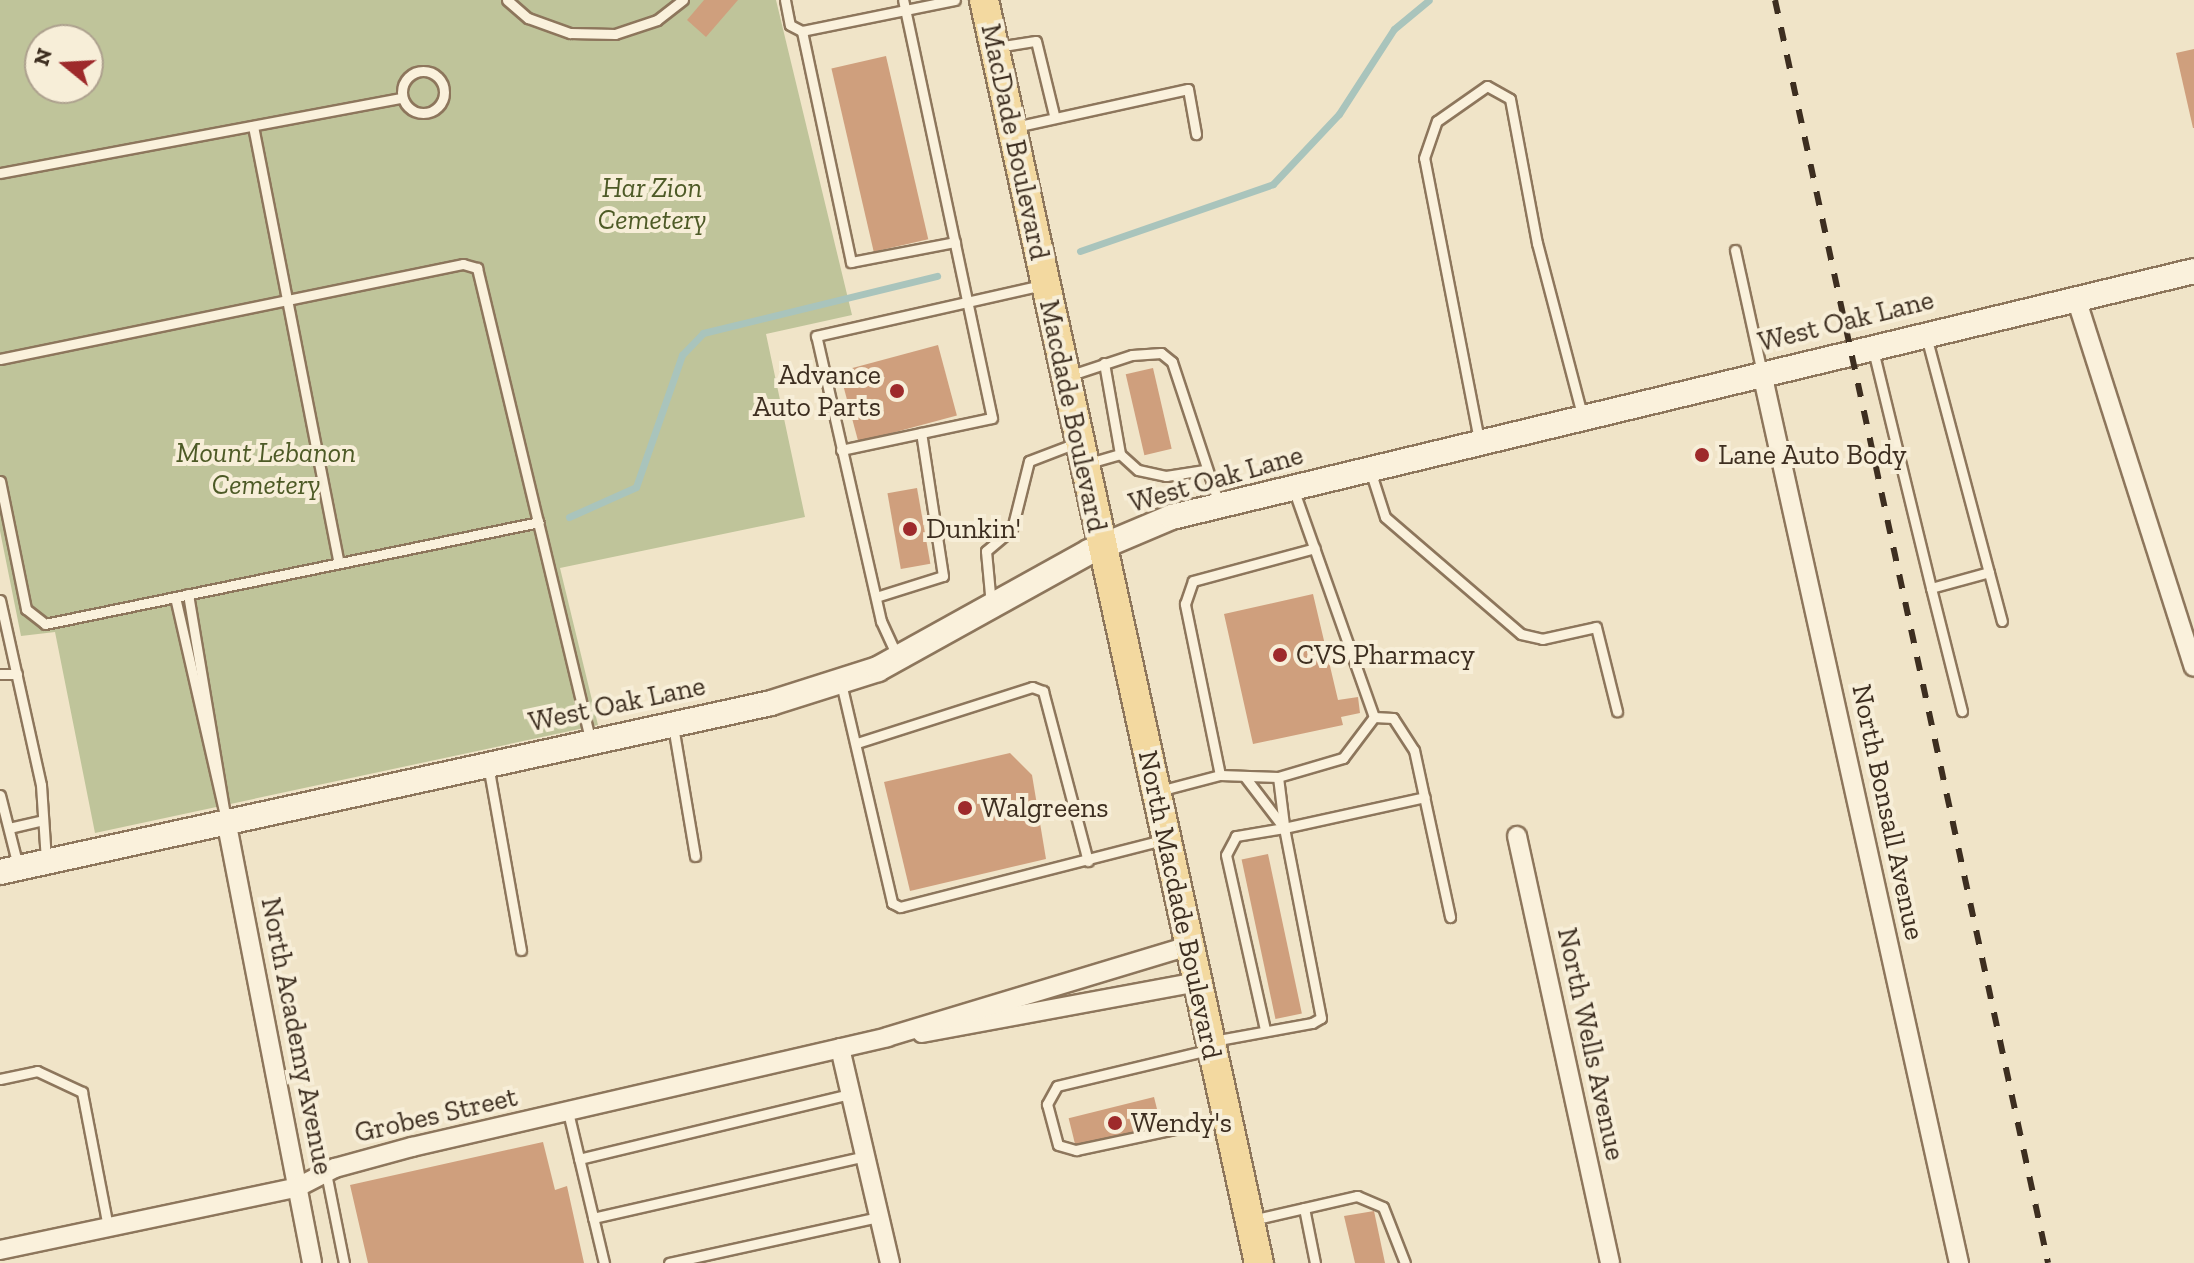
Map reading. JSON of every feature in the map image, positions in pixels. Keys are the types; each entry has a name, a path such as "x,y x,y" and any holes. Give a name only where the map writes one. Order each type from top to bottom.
{"main road":[{"name":"MacDade Boulevard","path":"984,0 1046,284"},
{"name":"West Oak Lane","path":"9,870 841,683 899,659 1101,547 1219,504 1872,345 2194,271"},
{"name":"Macdade Boulevard","path":"1046,284 1101,547"},
{"name":"North Macdade Boulevard","path":"1101,547 1259,1263"}],"street":[{"path":"2076,298 2194,667"},
{"name":"North Bonsall Avenue","path":"1762,373 1959,1263"},
{"name":"North Academy Avenue","path":"226,820 312,1263"},
{"name":"North Wells Avenue","path":"1517,836 1610,1263"},
{"name":"Grobes Street","path":"0,1250 298,1187 326,1173 887,1037 1189,946"},
{"name":"Grobes Street","path":"887,1037 988,1025 1198,982"},
{"path":"840,1048 890,1263"}],"lane":[{"path":"507,0 528,18 570,33 615,34 657,20 683,0"},
{"path":"785,0 790,25 802,31 904,5 955,0"},
{"path":"841,450 992,418 904,5"},
{"path":"802,31 851,262 955,242"},
{"path":"994,48 1036,41 1054,115"},
{"path":"417,71 430,72 444,86 432,111 418,113 402,98 403,85 417,71"},
{"path":"1479,440 1424,158 1437,121 1487,86 1510,99 1537,243 1582,415"},
{"path":"1011,128 1054,115 1188,89 1196,134"},
{"path":"0,173 402,98"},
{"path":"253,126 339,563"},
{"path":"1735,250 1762,373"},
{"path":"0,359 463,264 477,268 590,738"},
{"path":"899,659 876,597 816,336 1046,284"},
{"path":"1925,333 2002,621"},
{"path":"1872,345 1962,711"},
{"path":"1065,377 1104,363 1161,353 1172,362 1205,470 1219,504"},
{"path":"1104,363 1120,454 1138,470 1166,476 1205,470"},
{"path":"876,597 943,576 921,433"},
{"path":"992,608 986,551 1012,529 1029,461 1081,453 1120,454"},
{"path":"1369,467 1385,517 1521,634 1542,639 1596,627 1617,711"},
{"path":"0,481 26,609 37,623 539,522"},
{"path":"1292,486 1374,717"},
{"path":"1220,775 1185,604 1193,581 1315,548"},
{"path":"1931,588 1989,572"},
{"path":"188,594 226,820"},
{"path":"175,597 226,820"},
{"path":"0,600 17,674 43,820 46,861"},
{"path":"0,674 17,674"},
{"path":"841,683 892,903 900,907 1166,839"},
{"path":"857,743 1032,687 1043,691 1088,861"},
{"path":"1156,792 1220,775 1278,777 1343,758 1374,717"},
{"path":"1374,717 1393,718 1406,731 1425,797 1450,917"},
{"path":"672,722 695,856"},
{"path":"487,761 521,950"},
{"path":"1245,777 1284,828"},
{"path":"1227,1118 1070,1150 1058,1145 1047,1104 1057,1086 1265,1030 1312,1023 1323,1005 1284,828 1278,777"},
{"path":"0,795 9,828 9,870"},
{"path":"1265,1030 1226,855 1236,836 1425,797"},
{"path":"9,828 43,820"},
{"path":"0,1079 37,1071 82,1092 108,1227"},
{"path":"579,1159 850,1094"},
{"path":"568,1112 604,1263"},
{"path":"593,1218 865,1156"},
{"path":"326,1173 344,1263"},
{"path":"1250,1221 1357,1196 1383,1207 1405,1263"},
{"path":"1304,1208 1315,1263"},
{"path":"669,1263 879,1217"}],"green space":[{"name":"Mount Lebanon Cemetery","path":"0,0 776,0 852,315 766,334 805,517 560,568 598,725 95,833 55,632 21,636 0,531"}],"building":[{"path":"704,0 738,0 706,37 687,20"},
{"path":"2194,49 2194,128 2193,128 2176,53"},
{"path":"886,56 928,239 874,252 831,69"},
{"name":"Advance Auto Parts","path":"938,345 957,416 858,442 839,371"},
{"path":"1153,368 1172,449 1144,455 1126,374"},
{"name":"Dunkin'","path":"917,488 930,564 901,569 887,493"},
{"name":"CVS Pharmacy","path":"1313,594 1338,700 1358,697 1360,713 1341,717 1343,725 1253,744 1224,614"},
{"name":"Walgreens","path":"1010,753 1032,775 1046,859 910,891 884,782"},
{"path":"1268,854 1302,1013 1275,1019 1242,860"},
{"name":"Wendy's","path":"1154,1097 1162,1129 1077,1150 1069,1118"},
{"path":"543,1142 555,1190 567,1186 584,1263 368,1263 350,1185"},
{"path":"1374,1211 1385,1263 1355,1263 1344,1216"}],"waterway":[{"path":"1080,251 1273,184 1339,114 1394,29 1429,0"},
{"path":"569,517 636,487 682,355 703,333 937,276"}],"railway":[{"path":"1775,0 2048,1263"}],"place":[{"name":"Advance Auto Parts","path":"897,391"},
{"name":"Lane Auto Body","path":"1702,455"},
{"name":"Dunkin'","path":"910,529"},
{"name":"CVS Pharmacy","path":"1280,655"},
{"name":"Walgreens","path":"965,808"},
{"name":"Wendy's","path":"1115,1123"}],"park label":[{"name":"Har Zion Cemetery","path":"652,204"}]}
